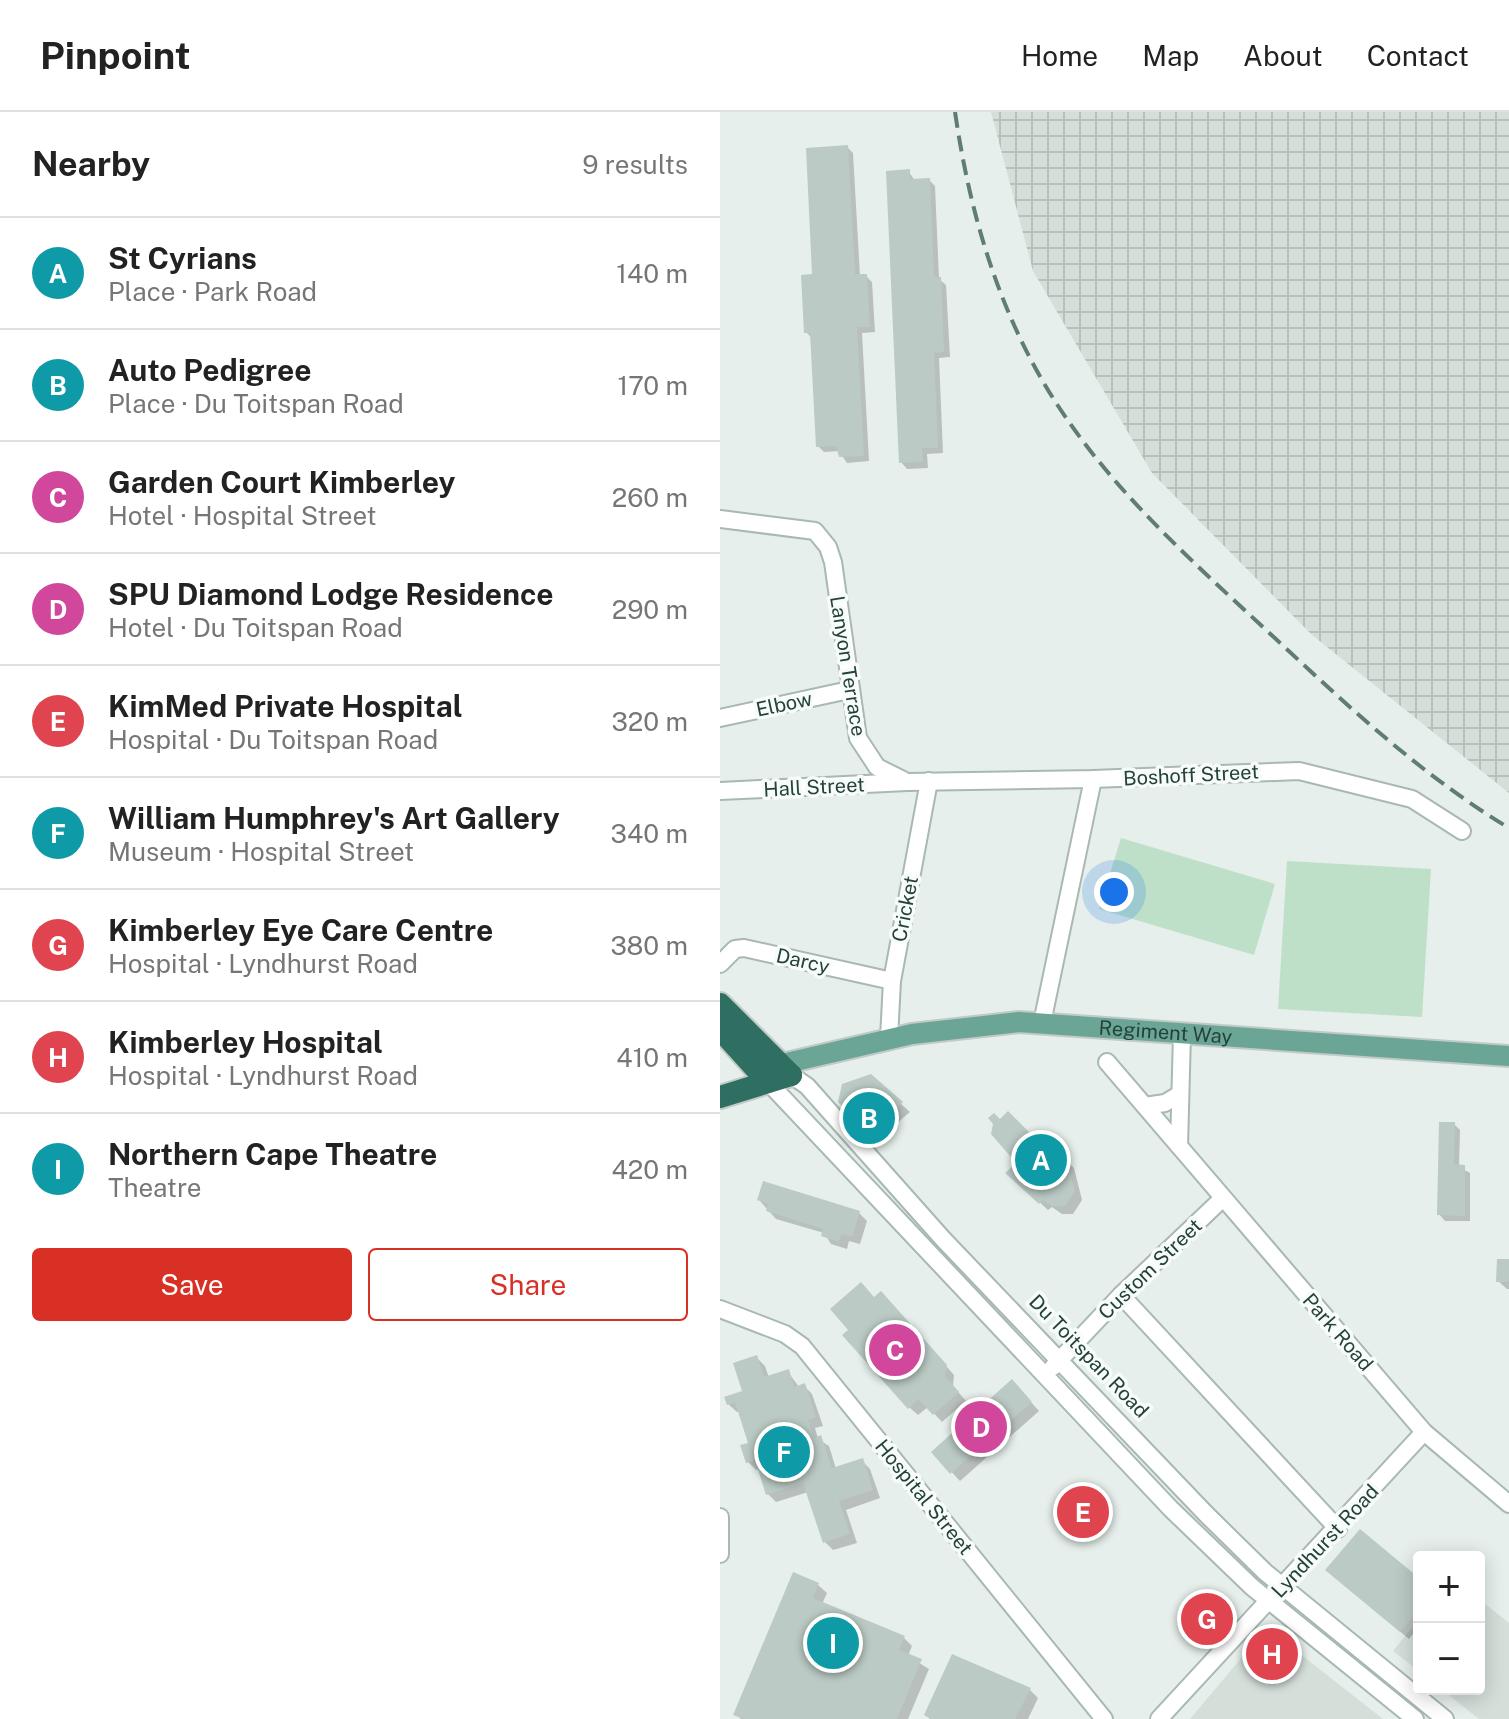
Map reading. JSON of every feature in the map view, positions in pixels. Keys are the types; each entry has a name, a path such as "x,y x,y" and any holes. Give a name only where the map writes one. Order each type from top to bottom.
{"highway":[{"name":"Du Toitspan Road","path":"720,1004 774,1073"},
{"name":"Du Toitspan Road","path":"720,1029 774,1073"},
{"path":"720,1083 774,1073"},
{"path":"720,1097 774,1073"}],"main road":[{"name":"Regiment Way","path":"774,1073 802,1057 827,1055 889,1038 964,1025 1042,1023 1509,1056"}],"street":[{"name":"Lanyon Terrace","path":"720,519 815,531 828,547 833,562 849,690 864,752 877,767 907,782"},
{"name":"Elbow","path":"720,718 849,690"},
{"name":"Boshoff Street","path":"907,782 1093,779 1287,770 1312,772 1412,799 1462,831"},
{"path":"1042,1023 1093,779"},
{"name":"Cricket","path":"889,1038 892,981 929,781"},
{"name":"Hall Street","path":"720,791 907,782"},
{"name":"Darcy","path":"720,964 735,949 744,948 892,981"},
{"path":"1179,1146 1182,1034"},
{"name":"Park Road","path":"1107,1062 1424,1432 1509,1504"},
{"name":"Du Toitspan Road","path":"774,1073 807,1086 943,1239 1206,1514 1283,1587 1445,1719"},
{"name":"Du Toitspan Road","path":"774,1073 1045,1375 1171,1509 1269,1601 1415,1719"},
{"path":"1145,1106 1165,1103 1180,1094"},
{"name":"Custom Street","path":"1045,1375 1121,1295 1222,1199"},
{"path":"1121,1295 1338,1529"},
{"name":"Hospital Street","path":"720,1309 785,1334 802,1346 1104,1719"},
{"name":"Lyndhurst Road","path":"1159,1719 1338,1529 1424,1432"},
{"path":"720,1517 720,1554"}],"shaded area":[{"path":"991,112 1509,112 1509,793 1312,635 1152,473 1033,271"},
{"path":"1485,1604 1509,1623 1509,1719 1479,1719 1449,1695 1485,1695"},
{"path":"1413,1626 1413,1666 1393,1651"},
{"path":"1264,1631 1271,1631 1383,1719 1190,1719"}],"green space":[{"path":"1121,838 1275,884 1254,955 1099,909"},
{"path":"1287,861 1431,869 1422,1017 1278,1009"}],"building":[{"path":"848,145 855,274 867,274 870,327 857,327 864,456 839,457 836,446 816,447 810,333 804,333 801,275 812,274 806,148"},
{"path":"910,169 910,179 930,178 934,277 941,277 944,352 934,353 938,448 922,448 923,462 899,463 886,171"},
{"path":"871,1074 903,1102 868,1133 838,1102 842,1084"},
{"path":"1008,1111 1034,1137 1038,1139 1044,1134 1066,1158 1075,1191 1065,1206 1052,1206 1042,1200 1039,1204 1005,1173 1016,1163 991,1134 993,1124 988,1118 994,1113 1000,1119"},
{"path":"1439,1122 1455,1122 1454,1164 1465,1165 1465,1216 1437,1215"},
{"path":"763,1181 860,1211 852,1237 841,1234 839,1242 821,1236 823,1229 766,1211 768,1204 757,1200"},
{"path":"1497,1259 1509,1259 1509,1282 1496,1282"},
{"path":"861,1282 874,1297 881,1291 947,1365 945,1376 959,1392 933,1415 918,1399 908,1409 842,1335 848,1330 830,1309"},
{"path":"757,1355 764,1377 789,1369 794,1387 805,1383 816,1417 808,1420 814,1438 821,1435 832,1468 863,1458 873,1490 839,1501 850,1534 823,1543 803,1483 766,1495 755,1460 746,1463 740,1445 748,1443 735,1402 727,1405 724,1397 742,1391 733,1363"},
{"path":"1012,1379 1032,1402 950,1474 931,1452"},
{"path":"1360,1529 1413,1573 1413,1617 1400,1632 1325,1570"},
{"path":"793,1572 819,1583 813,1598 905,1636 899,1650 922,1659 897,1719 744,1719 733,1715"},
{"path":"952,1654 1031,1688 1015,1719 931,1719 924,1715"}],"railway":[{"path":"955,112 970,194 1009,312 1046,387 1092,452 1168,537 1333,692 1417,764 1509,828"}],"place":[{"name":"Auto Pedigree","path":"869,1118"},
{"name":"St Cyrians","path":"1041,1160"},
{"name":"Garden Court Kimberley","path":"895,1350"},
{"name":"SPU Diamond Lodge Residence","path":"981,1427"},
{"name":"William Humphrey's Art Gallery","path":"784,1452"},
{"name":"KimMed Private Hospital","path":"1083,1512"},
{"name":"Kimberley Eye Care Centre","path":"1207,1619"},
{"name":"Northern Cape Theatre","path":"833,1643"},
{"name":"Kimberley Hospital","path":"1272,1654"}]}
